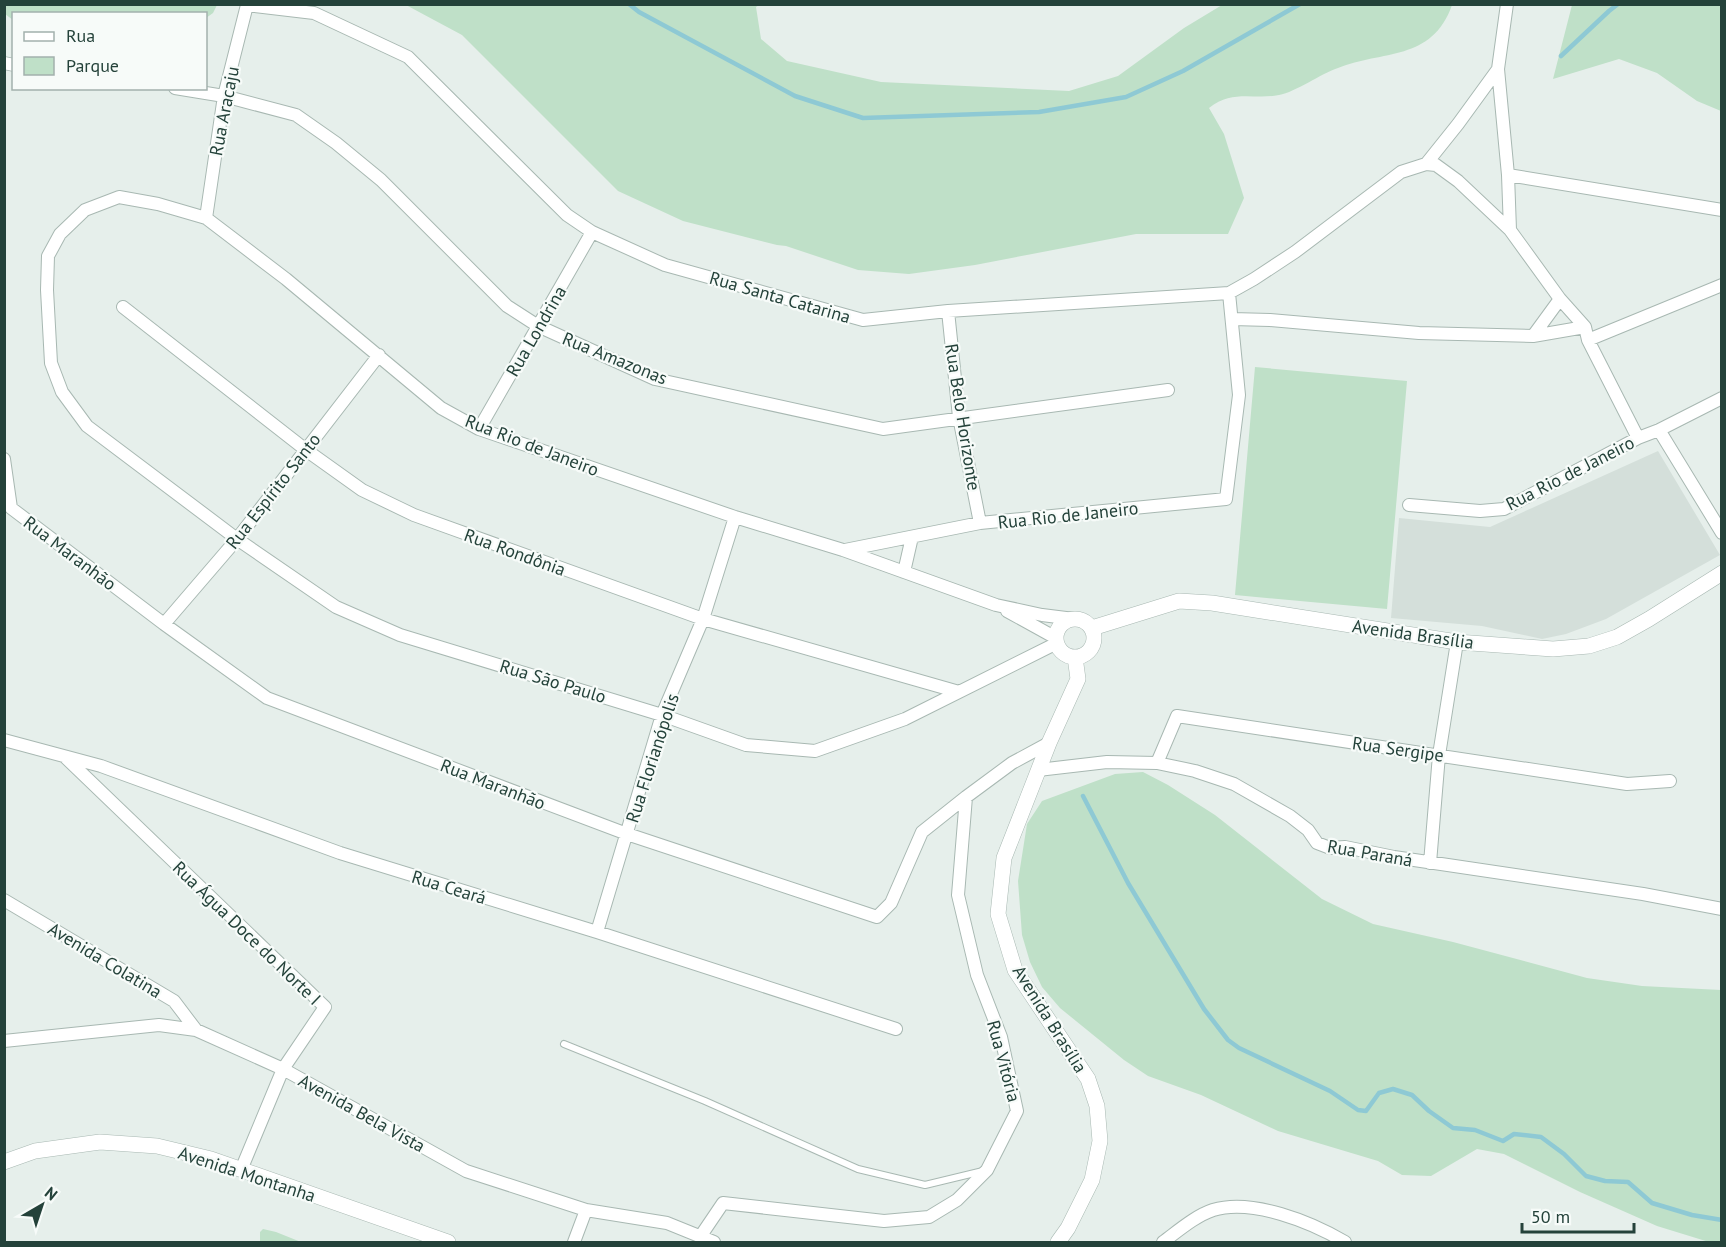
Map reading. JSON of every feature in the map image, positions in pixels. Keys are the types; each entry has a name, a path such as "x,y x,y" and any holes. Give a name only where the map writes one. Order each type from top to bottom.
{"street":[{"path":"1507,4 1497,69 1508,175 1510,230"},
{"name":"Rua Aracaju","path":"206,218 224,96 247,5"},
{"name":"Rua Santa Catarina","path":"247,5 314,13 408,57 567,215 592,232 665,265 863,320 948,311 1229,293"},
{"path":"1426,164 1497,69"},
{"name":"Rua Amazonas","path":"187,90 224,96 296,115 336,143 381,180 507,306 538,326 655,379 883,429 1168,390"},
{"path":"1585,327 1533,336 1419,333 1270,320 1232,319 1229,293 1295,252 1401,172 1426,164 1436,165 1449,174 1510,230 1560,299 1585,327 1588,340 1638,438"},
{"path":"1508,175 1722,210"},
{"name":"Rua São Paulo","path":"206,218 158,204 119,196 85,210 60,234 48,256 47,290 51,363 62,392 87,426 237,539 336,607 400,635 662,715 746,745 815,751 905,719 1056,640"},
{"name":"Rua Rio de Janeiro","path":"206,218 379,355 441,408 479,429 735,517 843,550 996,604 1042,615 1074,619"},
{"name":"Rua Londrina","path":"479,429 592,232"},
{"path":"1588,340 1722,285"},
{"path":"1533,336 1560,299"},
{"name":"Rua Rondônia","path":"123,306 306,450 362,490 414,515 703,619 959,692"},
{"name":"Rua Belo Horizonte","path":"948,311 959,417 980,523"},
{"name":"Rua Rio de Janeiro","path":"843,550 980,523 1226,500 1239,394 1232,319"},
{"name":"Rua Espírito Santo","path":"164,624 237,539 379,355"},
{"name":"Rua Rio de Janeiro","path":"1409,505 1480,511 1504,509 1638,438 1659,430 1722,398"},
{"path":"1659,430 1722,533"},
{"name":"Rua Maranhão","path":"4,459 11,508 164,624 267,698 627,834 877,917 891,903 922,832 966,797"},
{"name":"Rua Florianópolis","path":"597,932 662,715 703,619 735,517"},
{"path":"904,572 912,537"},
{"name":"Avenida Brasília","path":"1092,628 1179,601 1212,603 1457,642 1553,649 1588,646 1617,637 1722,573"},
{"name":"Rua Rio de Janeiro","path":"996,604 1056,640"},
{"path":"1074,619 1084,621 1092,628 1094,641 1092,648 1082,656 1075,657 1064,653 1056,640 1061,625 1074,619"},
{"path":"1430,863 1439,755 1457,642"},
{"name":"Avenida Brasília","path":"1058,1242 1068,1228 1092,1180 1100,1141 1097,1106 1088,1079 1015,970 998,914 1004,858 1049,743 1078,679 1075,657"},
{"name":"Rua Sergipe","path":"1157,763 1177,716 1627,784 1670,782"},
{"name":"Rua Ceará","path":"4,740 101,766 340,853 597,932 896,1029"},
{"path":"966,797 1012,764 1049,743"},
{"name":"Rua Água Doce do Norte I","path":"64,756 325,1007 283,1070 240,1170"},
{"name":"Rua Paraná","path":"1038,770 1107,762 1157,763 1195,771 1234,784 1290,816 1308,830 1317,843 1330,848 1345,847 1430,863 1644,894 1722,909"},
{"name":"Rua Vitória","path":"700,1237 723,1203 884,1221 929,1216 957,1200 987,1170 1017,1111 1000,1037 977,975 958,895 966,797"},
{"name":"Avenida Colatina","path":"4,900 174,1001 196,1030"},
{"name":"Avenida Bela Vista","path":"5,1040 159,1026 196,1030 283,1070 466,1171 586,1210 667,1223 714,1242"},
{"name":"Avenida Montanha","path":"4,1162 35,1151 100,1142 157,1146 212,1158 240,1170 448,1242"},
{"path":"1163,1242 1186,1225 1213,1210 1245,1206 1282,1213 1344,1242"},
{"path":"574,1242 586,1210"}],"lane":[{"path":"564,1044 705,1101 858,1169 925,1185 987,1170"}],"shaded area":[{"path":"1658,451 1720,555 1606,619 1566,634 1542,639 1482,626 1391,618 1399,518 1490,527"}],"green space":[{"path":"5,4 217,4 213,13 207,17 207,12 12,12 12,19 5,14"},
{"path":"406,5 759,5 756,7 761,39 787,61 881,82 1069,91 1118,76 1184,28 1222,5 1452,5 1443,23 1432,36 1419,45 1338,68 1286,93 1235,97 1218,102 1209,108 1224,134 1244,198 1228,234 1136,234 975,265 909,274 858,270 786,246 683,221 618,191 462,35"},
{"path":"1572,5 1721,5 1721,111 1697,101 1657,73 1619,59 1553,79"},
{"path":"1255,367 1407,381 1387,609 1235,595"},
{"path":"1143,772 1215,815 1322,899 1373,924 1453,942 1587,978 1642,986 1721,990 1721,1242 1709,1242 1657,1226 1580,1192 1504,1154 1477,1149 1431,1176 1402,1175 1378,1161 1278,1131 1201,1095 1148,1076 1124,1060 1060,1008 1042,987 1030,962 1022,935 1018,881 1027,824 1042,801 1115,774"},
{"path":"263,1229 301,1242 260,1242 260,1232"}],"waterway":[{"path":"629,4 639,12 795,96 863,118 1039,112 1126,97 1183,71 1300,4"},
{"path":"1561,56 1618,4"},
{"path":"1083,796 1128,883 1204,1009 1228,1040 1239,1048 1330,1091 1358,1110 1366,1111 1379,1093 1393,1089 1412,1095 1429,1111 1453,1128 1475,1130 1503,1141 1514,1134 1541,1137 1564,1154 1586,1176 1605,1181 1628,1182 1652,1203 1692,1215 1722,1220"}]}
